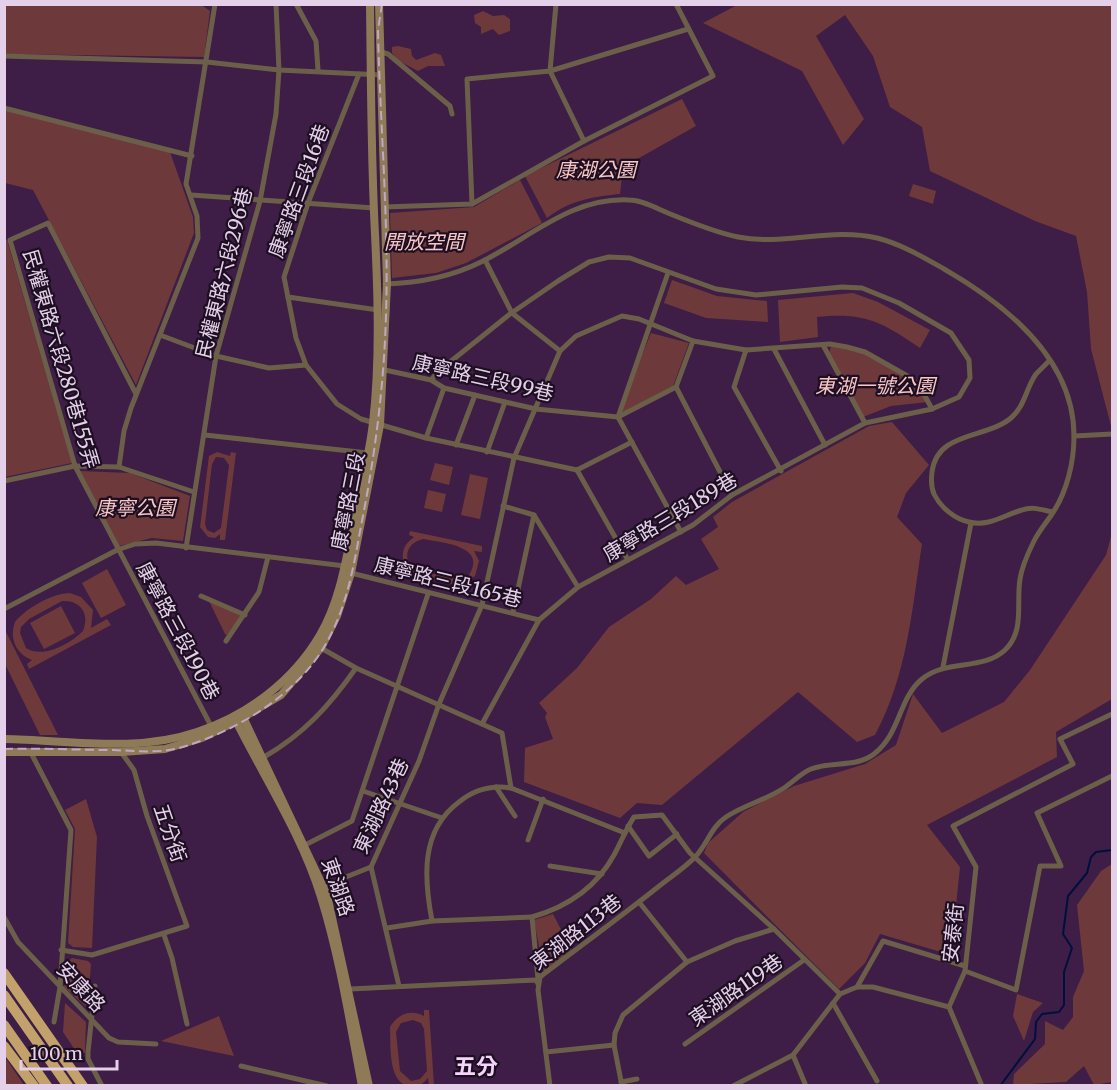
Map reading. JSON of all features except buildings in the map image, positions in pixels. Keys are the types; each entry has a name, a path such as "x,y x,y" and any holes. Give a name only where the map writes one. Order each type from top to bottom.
{"highway":[{"path":"4,973 83,1086"},
{"path":"4,995 68,1086"},
{"path":"4,1025 47,1086"},
{"path":"4,1048 32,1086"}],"main road":[{"name":"康寧路三段","path":"4,752 122,752 165,749 202,738 282,686 308,653 330,616 345,566 368,453 377,424 378,310 383,284 374,207 370,4"},
{"name":"康寧路三段","path":"4,739 123,744 163,742 239,716 281,695 321,648 337,616 351,573 384,370 380,4"},
{"name":"東湖路","path":"239,716 264,757 305,845 320,887 350,989 369,1086"},
{"name":"東湖路","path":"239,716 320,887 344,989 362,1086"}],"street":[{"path":"119,467 124,431 136,394 198,238 197,216 186,184 215,6 207,4"},
{"name":"民權東路六段296巷","path":"186,548 216,356 260,201 276,114 279,70 276,4"},
{"path":"296,4 316,41 318,70"},
{"path":"556,4 550,71 585,141"},
{"path":"384,207 472,204 585,141 712,76 676,4"},
{"path":"472,204 467,79 550,71 688,29"},
{"path":"381,52 388,54 450,106 452,114"},
{"path":"4,56 207,62 279,70 318,70 382,75"},
{"name":"康寧路三段16巷","path":"359,74 308,203 284,277 296,338 306,365 337,404 348,413 426,438 577,470"},
{"path":"4,108 192,156"},
{"path":"191,195 374,207"},
{"path":"383,284 440,277 485,260 567,212 589,203 615,200 635,199 736,237 763,240 858,235 902,247 971,285 1009,312 1035,340 1049,361 1067,397 1074,436 1071,465 1063,495 1036,536 1024,561 1020,580 1016,635 1005,650 996,656 943,667 971,523"},
{"name":"民權東路六段280巷155弄","path":"117,550 75,466 10,240 48,223 136,394"},
{"name":"康寧路三段189巷","path":"431,380 440,370 512,313 590,262 609,257 630,258 716,290 756,296 855,287 899,303 951,333 969,360 970,378 959,398 933,408 865,423 781,471 732,495 681,532 578,587 539,620 482,724"},
{"path":"485,260 512,313 560,351 585,330 622,316 639,319 649,326 693,341 746,350 823,345 865,352 911,378 920,387 933,408"},
{"path":"668,273 618,417 681,532"},
{"path":"288,297 378,310"},
{"path":"160,335 216,356 269,368 306,365"},
{"path":"618,417 676,387 693,341"},
{"path":"823,345 865,423"},
{"path":"774,349 825,445"},
{"path":"746,350 734,387 781,471"},
{"name":"東湖路43巷","path":"320,887 370,867 419,761 439,704 482,605 514,458 560,351"},
{"path":"1049,361 1036,375 1025,400 1011,418 946,446 933,466 932,489 936,498 952,514 971,523 993,522 1021,510 1035,508 1053,512"},
{"name":"康寧路三段99巷","path":"384,370 431,380 444,388 536,410 618,417"},
{"path":"676,387 732,495"},
{"path":"426,438 444,388"},
{"path":"456,445 475,395"},
{"path":"487,452 505,402"},
{"path":"1074,436 1113,434"},
{"path":"205,435 368,453"},
{"path":"628,560 577,470 632,442"},
{"path":"4,481 75,466 119,467 194,492"},
{"path":"503,506 534,515 578,587"},
{"path":"513,612 534,515"},
{"path":"4,609 117,550 135,544 156,543 345,566"},
{"name":"康寧路三段190巷","path":"117,550 211,726"},
{"path":"226,641 259,592 268,557"},
{"name":"康寧路三段165巷","path":"351,573 539,620"},
{"path":"305,845 352,821 377,753 428,594"},
{"path":"201,596 245,615"},
{"path":"321,648 356,668 502,733 511,788"},
{"name":"東湖路113巷","path":"539,985 540,977 639,902 695,856 723,818 782,789 807,770 860,761 871,756 893,733 910,693 924,677 943,667"},
{"path":"264,757 301,733 327,709 356,668"},
{"name":"安泰街","path":"950,1007 965,968 975,867 954,826 1073,764 1060,739 1113,714"},
{"path":"30,751 71,830 60,987 54,1022"},
{"name":"五分街","path":"122,752 134,770 147,816 187,926 164,935"},
{"path":"857,987 883,941 965,968 1016,990 1040,866 1061,866 1037,813 1113,776"},
{"path":"496,788 515,816"},
{"path":"432,921 427,892 428,854 442,818 465,797 496,788 511,788 625,833"},
{"path":"363,790 442,818"},
{"path":"528,840 543,800"},
{"path":"387,928 432,921 532,917 562,907 589,889 602,874 634,818 662,815 695,856 840,994"},
{"path":"628,826 649,856 677,834"},
{"path":"550,866 602,874"},
{"path":"370,867 387,928 399,986"},
{"path":"639,902 687,962"},
{"name":"安康路","path":"4,917 18,942 109,1038 118,1042 156,1044"},
{"path":"532,917 550,1086"},
{"path":"638,1079 621,1084 614,1045 615,1033 623,1015 687,962 735,941 774,929"},
{"path":"61,950 92,955 164,935 172,958 187,1024"},
{"name":"東湖路119巷","path":"685,1044 804,960"},
{"name":"東湖路113巷","path":"350,989 536,980 539,985"},
{"path":"95,986 88,1059 102,1086"},
{"path":"733,1086 793,1055 840,994 857,987 873,987 950,1007 982,1086"},
{"path":"833,1003 877,1081"},
{"path":"546,1052 614,1045"},
{"path":"793,1055 806,1086"},
{"path":"241,1066 327,1086"}],"green space":[{"path":"200,4 210,11 204,57 5,54 5,5"},
{"path":"737,5 1112,5 1112,430 1091,349 1087,292 1076,236 1035,221 930,171 922,127 890,107 873,56 845,15 816,36 864,119 843,145 802,71 703,23"},
{"path":"483,11 493,16 504,15 510,19 510,31 499,35 493,29 481,34 481,27 475,23 474,15"},
{"path":"392,47 411,49 412,56 416,60 435,53 441,55 445,66 428,66 418,71 399,61 392,53"},
{"name":"康湖公園","path":"682,99 696,126 623,167 620,194 582,200 564,207 547,218 525,176"},
{"path":"4,110 170,152 193,217 194,233 136,385 33,190 5,183"},
{"name":"開放空間","path":"520,180 542,223 466,263 436,273 392,278 390,213 474,207"},
{"path":"913,184 936,191 933,204 909,196"},
{"path":"4,239 7,240 72,463 5,477"},
{"path":"672,280 717,296 767,301 768,322 706,318 664,303"},
{"path":"853,293 878,302 930,330 920,348 883,325 848,316 817,317 818,337 780,342 778,300"},
{"path":"651,333 689,343 673,386 623,412 619,410"},
{"name":"東湖一號公園","path":"831,346 852,347 913,381 928,402 891,406 863,417 829,353"},
{"path":"892,422 929,465 906,493 897,517 922,544 907,642 894,690 875,735 857,742 798,692 662,805 637,803 620,818 524,782 525,748 553,739 545,717 547,713 539,703 577,668 609,627 651,599 676,576 686,585 719,569 701,539 718,527 713,517 732,502 869,426"},
{"path":"217,452 230,456 231,452 236,453 225,540 220,540 220,534 215,538 208,537 200,527 209,456","holes":["216,457 224,458 229,465 221,528 214,533 207,530 205,524 212,464"]},
{"path":"435,463 453,467 449,485 430,480"},
{"name":"康寧公園","path":"80,471 130,473 190,496 183,541 152,538 119,546"},
{"path":"470,474 488,478 480,519 461,515"},
{"path":"428,490 446,494 442,512 424,508"},
{"path":"410,531 482,546 482,552 474,551 479,561 475,576 461,585 434,581 415,574 404,561 404,548 414,537 409,535","holes":["423,539 452,545 469,552 473,559 473,567 468,577 460,579 415,570 408,561 408,552 413,544"]},
{"path":"1112,533 1112,699 1056,732 1057,757 927,825 960,867 951,955 880,934 865,963 839,989 704,853 708,843 743,812 794,786 865,764 896,745 913,694 942,733 1004,702 1030,670 1106,555"},
{"path":"107,569 126,605 101,618 82,583"},
{"path":"70,593 81,597 93,610 91,628 107,619 111,625 29,669 27,664 32,660 22,654 15,645 13,628 15,622 40,602","holes":["62,601 69,601 82,609 85,619 83,631 71,641 48,651 40,652 26,648 20,633 21,627 29,619"]},
{"path":"209,601 241,615 227,635 225,634"},
{"path":"61,606 75,633 44,649 30,623"},
{"path":"4,628 58,735 40,735 5,664"},
{"path":"86,799 97,837 92,948 73,947 68,943 75,829 65,810"},
{"path":"1112,864 1112,1082 1094,1085 1084,1066 1066,1082 1013,1085 1014,1074 1045,1044 1045,1021 1063,1030 1073,1017 1073,997 1084,971 1077,905 1101,871"},
{"path":"553,914 572,951 544,973 534,920"},
{"path":"72,958 88,961 91,964 88,1004 85,1006 64,987 66,963"},
{"path":"1017,994 1043,1003 1033,1012 1024,1041 1013,1016"},
{"path":"65,1003 86,1022 85,1053 75,1050 63,1032"},
{"path":"424,1010 429,1010 434,1085 429,1085 428,1078 421,1084 411,1086 403,1084 394,1071 390,1027 405,1014 414,1013 424,1016","holes":["413,1020 421,1023 424,1029 427,1071 420,1079 411,1081 400,1071 396,1032 401,1023"]},
{"path":"219,1016 234,1056 161,1041"},
{"path":"5,1057 24,1085 5,1085"}],"waterway":[{"path":"1000,1086 1035,1039 1036,1022 1042,1014 1059,1012 1064,1005 1064,972 1072,948 1063,934 1068,896 1087,873 1091,857 1096,852 1112,850"}],"railway":[{"path":"4,749 150,751 186,746 225,731 262,710 295,683 309,668 330,637 343,607 355,559 375,447 381,395 387,279 378,30 382,4"}],"district":[{"name":"五分","path":"476,1066"}]}
